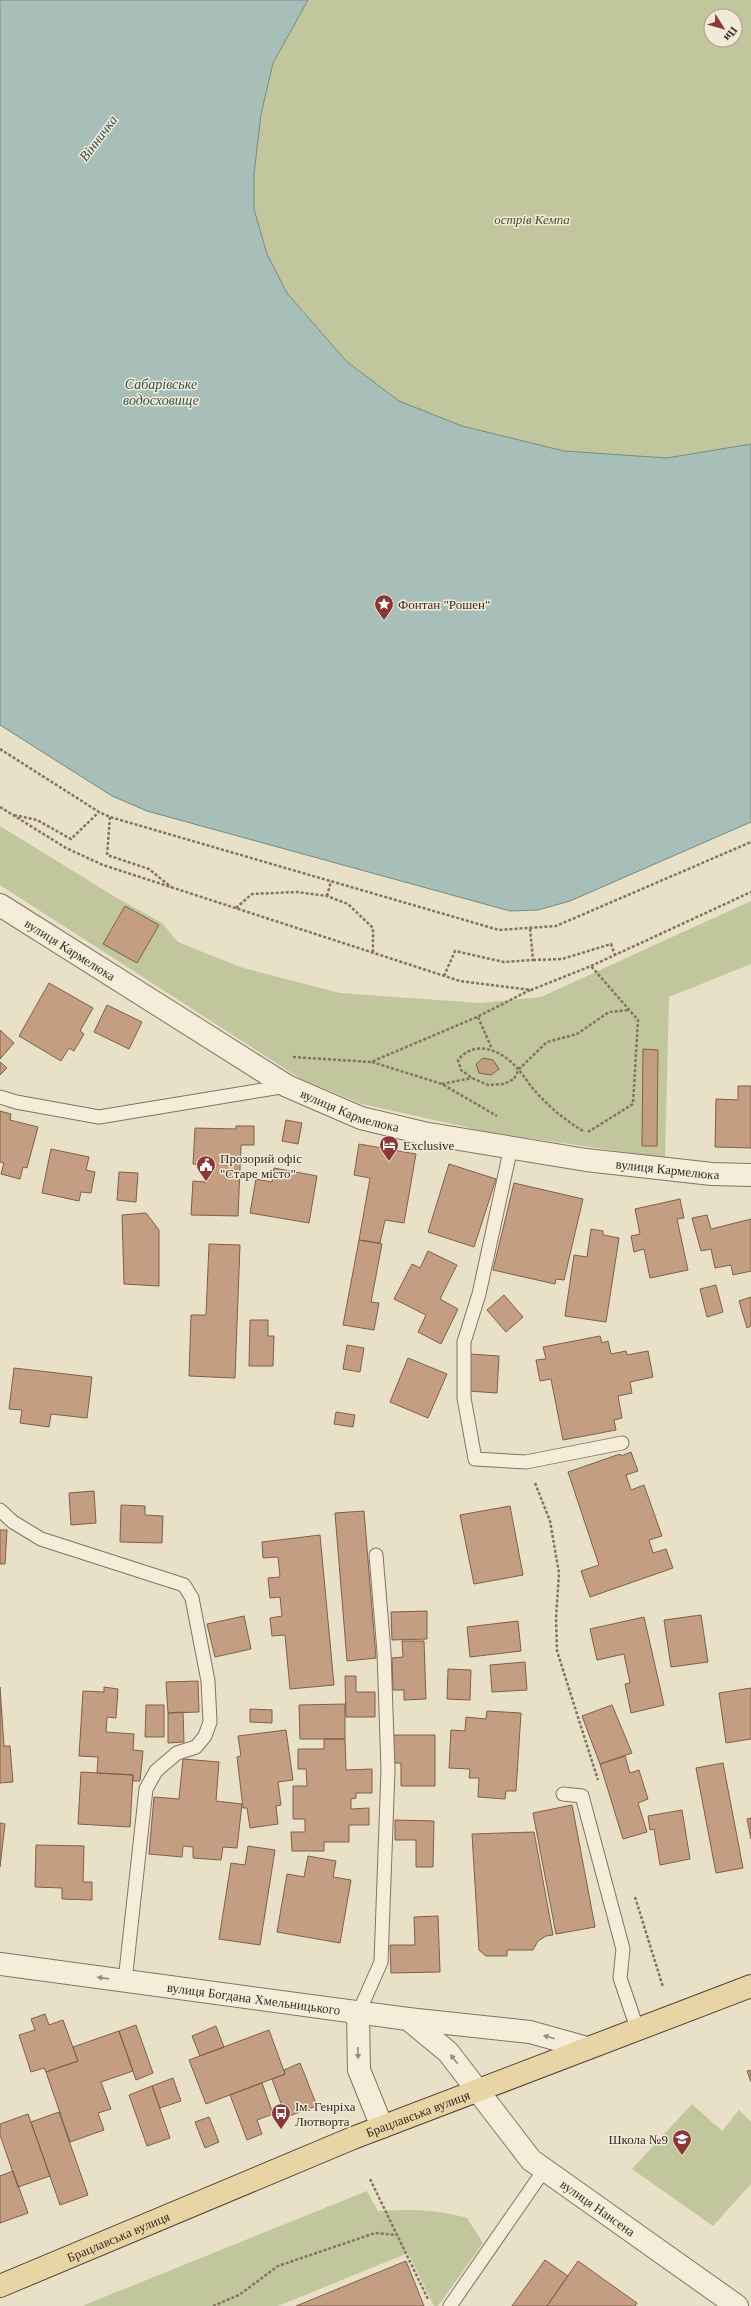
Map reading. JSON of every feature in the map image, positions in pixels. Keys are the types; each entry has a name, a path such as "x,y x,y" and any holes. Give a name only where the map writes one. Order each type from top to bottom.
{"main road":[{"name":"Брацлавська вулиця","path":"0,2286 382,2127 637,2028 751,1986"}],"street":[{"name":"вулиця Кармелюка","path":"0,905 287,1086 361,1118 423,1133 586,1160 712,1174 751,1175"},
{"name":"вулиця Богдана Хмельницького","path":"0,1964 358,2014 530,2032 587,2048"},
{"path":"358,2014 359,2070 382,2127"},
{"path":"408,2019 448,2052 478,2090"},
{"name":"вулиця Нансена","path":"478,2090 530,2160 737,2306"}],"lane":[{"path":"0,1097 16,1102 98,1117 287,1086"},
{"path":"511,1147 479,1294 464,1342 464,1398 475,1459 526,1462 622,1443"},
{"path":"0,1510 13,1522 41,1539 184,1585 192,1598 208,1681 210,1722 205,1736 196,1747 177,1753 161,1766 156,1771 146,1789 126,1982"},
{"path":"358,2014 381,1962 388,1770 384,1652 376,1555"},
{"path":"563,1794 582,1796 623,1949 620,1978 637,2028"},
{"path":"450,2306 544,2170"}],"path":[{"path":"0,749 99,812 110,817 499,930 556,926 751,842"},
{"path":"0,807 66,848 103,865 460,981 531,990"},
{"path":"12,814 37,820 71,838 99,812"},
{"path":"110,817 107,856 149,869 173,889"},
{"path":"327,896 330,881"},
{"path":"235,908 252,894 297,892 327,896 348,904 373,928 373,953"},
{"path":"371,1062 478,1017 531,990 591,966 751,892"},
{"path":"530,928 533,960"},
{"path":"444,976 455,951 504,962 562,959 611,944 615,955"},
{"path":"587,1133 633,1104 638,1020 591,966"},
{"path":"587,1133 562,1118 535,1092 519,1069 492,1050 479,1048 465,1052 458,1060 461,1070 472,1078 488,1085 504,1084 514,1079 519,1069 547,1042 577,1034 609,1012 629,1010"},
{"path":"478,1017 492,1050"},
{"path":"287,1056 371,1062 442,1084 500,1118"},
{"path":"442,1084 472,1078"},
{"path":"586,1160 587,1133"},
{"path":"526,1462 541,1495 550,1521 559,1573 556,1618 557,1651 600,1785"},
{"path":"632,1890 663,1987"},
{"path":"370,2179 431,2306"},
{"path":"213,2306 239,2295 278,2266 375,2233 397,2235"}],"green space":[{"name":"острів Кемпа","path":"308,0 751,0 751,444 667,458 564,451 462,426 399,401 346,361 287,293 267,254 254,209 254,174 261,114 273,63"},
{"path":"0,826 117,898 162,923 178,942 240,967 340,993 480,1003 541,997 751,901 751,964 669,997 665,1158 488,1132 362,1104 301,1079 0,885"},
{"name":"Школа №9","path":"692,2104 722,2131 739,2110 751,2122 751,2184 713,2226 632,2169"},
{"path":"367,2191 378,2211 422,2210 467,2218 483,2243 438,2306 434,2306 408,2253 278,2306 82,2306"}],"water":[{"name":"Сабарівське водосховище","path":"0,0 308,0 273,63 261,114 254,174 254,209 267,254 287,293 346,361 399,401 462,426 564,451 667,458 751,444 751,822 570,901 538,910 510,911 147,811 112,796 0,725"}],"building":[{"path":"125,906 159,925 137,963 103,944"},
{"path":"49,983 93,1008 80,1031 84,1034 74,1051 69,1048 61,1061 19,1036"},
{"path":"107,1005 142,1022 129,1049 94,1032"},
{"path":"0,1030 14,1043 0,1059"},
{"path":"643,1049 658,1050 657,1146 642,1146"},
{"path":"483,1058 493,1060 499,1069 491,1075 479,1073 476,1064"},
{"path":"0,1062 7,1068 0,1075"},
{"path":"738,1086 751,1086 751,1148 715,1147 716,1099 738,1100"},
{"path":"0,1111 11,1114 10,1120 38,1127 27,1168 23,1167 20,1179 1,1174 4,1163 0,1162"},
{"path":"286,1120 302,1123 298,1144 282,1141"},
{"path":"236,1126 254,1126 254,1145 241,1145 238,1216 191,1215 193,1181 206,1182 206,1165 193,1164 195,1128 236,1129"},
{"path":"359,1144 416,1154 404,1223 385,1220 380,1243 359,1240 370,1178 354,1175"},
{"path":"51,1149 89,1157 86,1170 95,1172 91,1193 81,1192 79,1201 42,1193"},
{"path":"449,1164 496,1179 474,1247 428,1232"},
{"path":"274,1168 317,1176 309,1223 250,1213 256,1179 272,1182"},
{"path":"119,1172 138,1173 136,1202 117,1200"},
{"path":"514,1183 583,1199 564,1280 556,1279 555,1284 493,1270"},
{"path":"680,1199 684,1218 677,1219 688,1270 650,1278 644,1249 634,1252 631,1236 640,1234 635,1209"},
{"path":"146,1213 159,1230 159,1286 124,1284 122,1215"},
{"path":"707,1215 711,1229 751,1219 751,1271 733,1275 731,1265 715,1268 711,1249 701,1251 692,1218"},
{"path":"591,1229 603,1231 603,1235 619,1238 606,1322 565,1316 574,1255 587,1257"},
{"path":"359,1240 382,1244 371,1302 379,1303 374,1330 343,1325"},
{"path":"209,1244 240,1245 235,1378 189,1376 191,1315 206,1315"},
{"path":"428,1251 457,1265 440,1299 458,1309 441,1344 418,1332 426,1315 394,1299 412,1264 420,1268"},
{"path":"716,1285 723,1312 707,1317 700,1289"},
{"path":"504,1295 523,1317 506,1332 487,1310"},
{"path":"751,1297 751,1326 747,1328 739,1301"},
{"path":"250,1320 268,1320 268,1336 274,1336 273,1366 249,1366"},
{"path":"600,1336 602,1343 608,1341 611,1354 626,1351 627,1355 648,1351 653,1377 630,1382 632,1393 618,1396 622,1418 614,1420 616,1430 563,1440 551,1379 540,1381 536,1360 546,1359 543,1347"},
{"path":"347,1345 364,1348 360,1372 343,1369"},
{"path":"470,1354 499,1356 497,1393 468,1391"},
{"path":"408,1358 447,1374 428,1418 390,1402"},
{"path":"14,1368 92,1377 87,1418 51,1414 49,1427 20,1423 22,1410 9,1409"},
{"path":"336,1412 355,1415 353,1427 334,1424"},
{"path":"631,1452 638,1471 626,1475 631,1490 644,1485 662,1536 649,1540 653,1553 666,1549 673,1568 590,1597 581,1571 599,1565 568,1472 620,1454 621,1456"},
{"path":"94,1491 96,1523 71,1525 69,1493"},
{"path":"121,1505 145,1506 145,1515 163,1516 162,1543 120,1542"},
{"path":"510,1506 523,1575 474,1584 460,1515"},
{"path":"364,1511 376,1658 347,1661 335,1513"},
{"path":"0,1530 7,1530 5,1564 0,1564"},
{"path":"320,1535 334,1685 290,1689 285,1635 272,1636 270,1618 282,1616 280,1597 270,1598 268,1578 280,1577 278,1557 263,1558 262,1542"},
{"path":"427,1611 427,1639 392,1640 391,1612"},
{"path":"701,1615 708,1662 671,1667 664,1620"},
{"path":"244,1616 251,1649 215,1657 207,1624"},
{"path":"644,1617 664,1705 631,1713 625,1684 630,1683 624,1654 597,1660 590,1629"},
{"path":"518,1621 521,1651 470,1657 467,1627"},
{"path":"402,1641 424,1641 426,1699 404,1700 404,1690 393,1690 392,1658 403,1657"},
{"path":"525,1662 527,1690 492,1692 490,1665"},
{"path":"448,1669 471,1670 470,1700 447,1699"},
{"path":"345,1676 356,1676 356,1692 375,1692 375,1717 346,1717"},
{"path":"198,1681 199,1712 168,1713 166,1682"},
{"path":"0,1687 4,1746 10,1746 13,1782 0,1783"},
{"path":"104,1687 118,1689 116,1718 107,1717 106,1732 134,1734 133,1750 143,1751 140,1781 133,1781 133,1775 97,1773 98,1757 79,1756 83,1691 104,1692"},
{"path":"751,1688 751,1739 726,1743 719,1693"},
{"path":"345,1704 345,1739 300,1739 299,1705"},
{"path":"146,1705 164,1705 164,1737 145,1737"},
{"path":"612,1705 632,1753 600,1764 582,1716"},
{"path":"250,1709 272,1710 272,1723 250,1722"},
{"path":"487,1711 521,1713 516,1791 506,1791 505,1799 478,1797 479,1778 469,1778 470,1769 449,1768 451,1730 465,1731 466,1717 486,1719"},
{"path":"183,1712 184,1742 168,1743 168,1713"},
{"path":"286,1730 293,1780 278,1782 281,1805 276,1806 278,1824 250,1828 247,1808 243,1808 237,1757 241,1756 238,1736"},
{"path":"393,1735 435,1735 435,1786 401,1786 401,1763 394,1763"},
{"path":"324,1739 345,1739 346,1770 372,1769 372,1793 356,1793 356,1798 351,1799 351,1809 369,1808 369,1825 349,1825 349,1842 324,1842 324,1851 292,1851 291,1832 305,1832 305,1819 293,1819 293,1786 307,1786 306,1769 298,1769 298,1749 324,1749"},
{"path":"625,1756 630,1773 639,1770 648,1799 638,1803 647,1832 623,1839 600,1764"},
{"path":"183,1759 219,1762 216,1801 242,1804 237,1848 223,1847 221,1860 193,1858 193,1847 183,1846 182,1857 149,1854 154,1797 179,1799"},
{"path":"723,1763 743,1868 716,1873 696,1768"},
{"path":"81,1772 133,1775 130,1827 78,1824"},
{"path":"572,1805 595,1927 556,1934 533,1813"},
{"path":"682,1810 690,1859 660,1865 654,1829 650,1830 648,1816"},
{"path":"751,1818 751,1839 747,1819"},
{"path":"395,1820 434,1821 433,1867 416,1867 416,1840 395,1840"},
{"path":"0,1823 5,1824 0,1867"},
{"path":"534,1832 553,1935 546,1936 538,1941 533,1950 507,1950 507,1956 486,1956 479,1950 472,1834"},
{"path":"36,1845 84,1846 83,1882 92,1882 92,1900 62,1899 62,1888 35,1887"},
{"path":"248,1846 275,1850 260,1945 219,1939 231,1863 245,1865"},
{"path":"308,1856 336,1861 333,1877 351,1880 340,1943 277,1932 287,1874 304,1877"},
{"path":"438,1916 440,1972 391,1973 390,1945 415,1945 414,1917"},
{"path":"45,2014 49,2025 63,2020 78,2061 46,2072 44,2068 31,2072 19,2035 35,2030 31,2019"},
{"path":"136,2025 153,2073 136,2080 119,2031"},
{"path":"216,2026 224,2047 200,2056 192,2036"},
{"path":"269,2030 285,2074 206,2104 189,2060"},
{"path":"119,2031 133,2071 101,2082 111,2109 98,2113 104,2130 70,2142 46,2072 78,2061 73,2047"},
{"path":"300,2063 317,2106 286,2117 272,2079 285,2074 284,2070"},
{"path":"751,2070 751,2082 747,2071"},
{"path":"173,2078 181,2101 160,2108 152,2086"},
{"path":"262,2083 273,2114 257,2120 262,2134 247,2140 230,2095"},
{"path":"152,2086 170,2138 147,2146 129,2095"},
{"path":"59,2112 88,2195 60,2205 31,2122"},
{"path":"28,2114 50,2176 18,2187 0,2135 0,2124"},
{"path":"209,2117 219,2142 205,2148 195,2122"},
{"path":"13,2171 28,2213 0,2223 0,2176"},
{"path":"545,2260 568,2276 547,2306 512,2306"},
{"path":"406,2261 424,2306 296,2306"},
{"path":"578,2261 637,2303 635,2306 547,2306"}],"place":[{"name":"Фонтан \"Рошен\"","path":"384,621"},
{"name":"Exclusive","path":"389,1162"},
{"name":"Прозорий офіс \"Старе місто\"","path":"206,1182"},
{"name":"Ім. Генріха Лютворта","path":"281,2130"},
{"name":"Школа №9","path":"682,2156"}],"water label":[{"name":"Вінничка","path":"98,138"}]}
